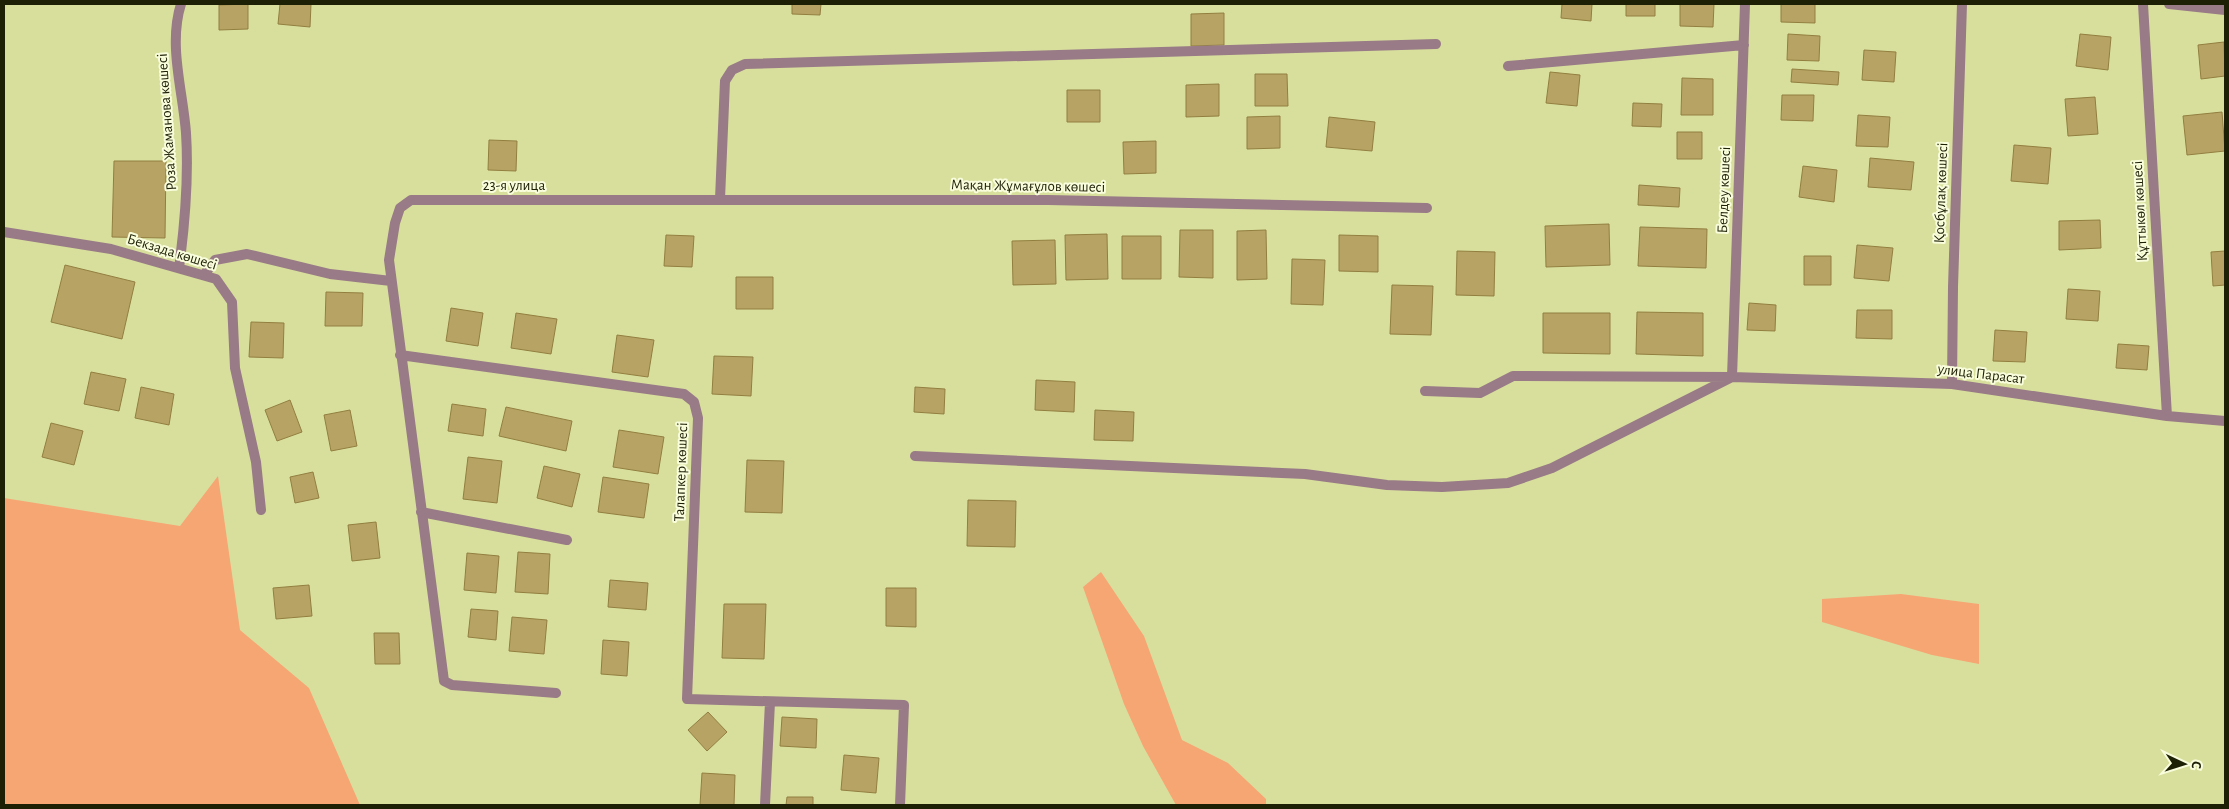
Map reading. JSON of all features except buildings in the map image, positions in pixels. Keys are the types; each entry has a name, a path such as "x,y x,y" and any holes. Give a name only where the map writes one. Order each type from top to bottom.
{"street":[{"name":"Роза Жаманова көшесі","path":"180,268 188,203 186,133 177,68 177,16 181,4"},
{"name":"Белдеу көшесі","path":"1732,377 1745,4"},
{"name":"Қосбұлақ көшесі","path":"1952,384 1953,287 1962,4"},
{"name":"Құттыкөл көшесі","path":"2143,4 2167,416"},
{"path":"2169,4 2225,10"},
{"path":"720,199 725,81 732,70 745,64 1436,44"},
{"path":"1508,66 1744,45"},
{"name":"Мақан Жұмағұлов көшесі","path":"630,199 1048,200 1427,208"},
{"name":"23-я улица","path":"391,281 389,260 395,223 400,208 411,200 630,199"},
{"name":"Бекзада көшесі","path":"4,232 111,250 216,279 232,302 235,368 256,462 261,510"},
{"path":"204,275 215,260 247,254 330,274 391,281 444,682 452,686 556,693"},
{"name":"Талапкер көшесі","path":"400,355 684,394 694,402 698,418 687,699 904,705 900,805"},
{"name":"улица Парасат","path":"1425,391 1480,393 1513,376 1732,377 1952,384 2167,416 2225,421"},
{"path":"915,456 1305,474 1387,485 1442,487 1508,483 1552,468 1732,377"},
{"path":"421,512 567,540"},
{"path":"765,805 770,702"}],"shaded area":[{"path":"218,476 240,630 309,688 360,805 4,805 4,498 180,526"},
{"path":"1101,572 1144,636 1182,740 1228,763 1266,799 1266,805 1176,805 1143,746 1124,704 1083,587"},
{"path":"1901,594 1979,604 1979,664 1932,655 1822,622 1822,599"}]}
